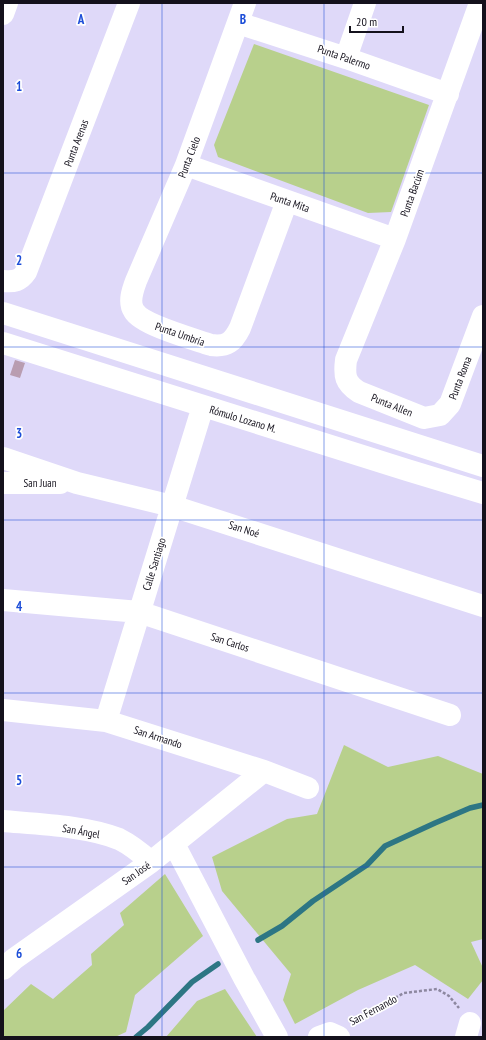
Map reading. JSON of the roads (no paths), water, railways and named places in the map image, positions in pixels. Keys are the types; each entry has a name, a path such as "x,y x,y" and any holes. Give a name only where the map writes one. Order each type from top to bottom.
{"street":[{"path":"3,14 7,3"},
{"name":"Punta Arenas","path":"11,280 23,277 26,272 130,3"},
{"path":"346,58 365,3"},
{"name":"Punta Bacúm","path":"347,382 344,370 346,360 395,239 480,3"},
{"name":"Punta Palermo","path":"242,13 346,58 448,94"},
{"name":"Punta Cielo","path":"133,310 132,292 136,281 186,165 242,13"},
{"name":"Punta Mita","path":"186,165 395,239"},
{"name":"Punta Umbría","path":"133,310 138,316 153,325 211,345 218,346 230,342 240,328 287,201"},
{"path":"3,313 483,466"},
{"name":"Punta Roma","path":"440,415 450,404 483,316"},
{"name":"Rómulo Lozano M.","path":"3,343 483,493"},
{"name":"Punta Allen","path":"347,382 360,392 424,418 440,415"},
{"name":"Calle Santiago","path":"106,721 203,406"},
{"name":"San Noé","path":"3,458 77,483 172,506 483,606"},
{"name":"San Juan","path":"3,483 77,483"},
{"name":"San Carlos","path":"3,600 139,612 450,715"},
{"name":"San Armando","path":"3,710 106,721 264,771 308,788"},
{"name":"San José","path":"7,961 151,862 264,771"},
{"name":"San Ángel","path":"3,821 51,825 100,834 118,839 137,849 151,862"},
{"path":"174,844 244,978 277,1037"}],"waterway":[{"path":"258,940 282,926 313,901 367,865 385,846 470,808 483,805"},
{"path":"136,1037 148,1027 192,982 218,964"}]}
